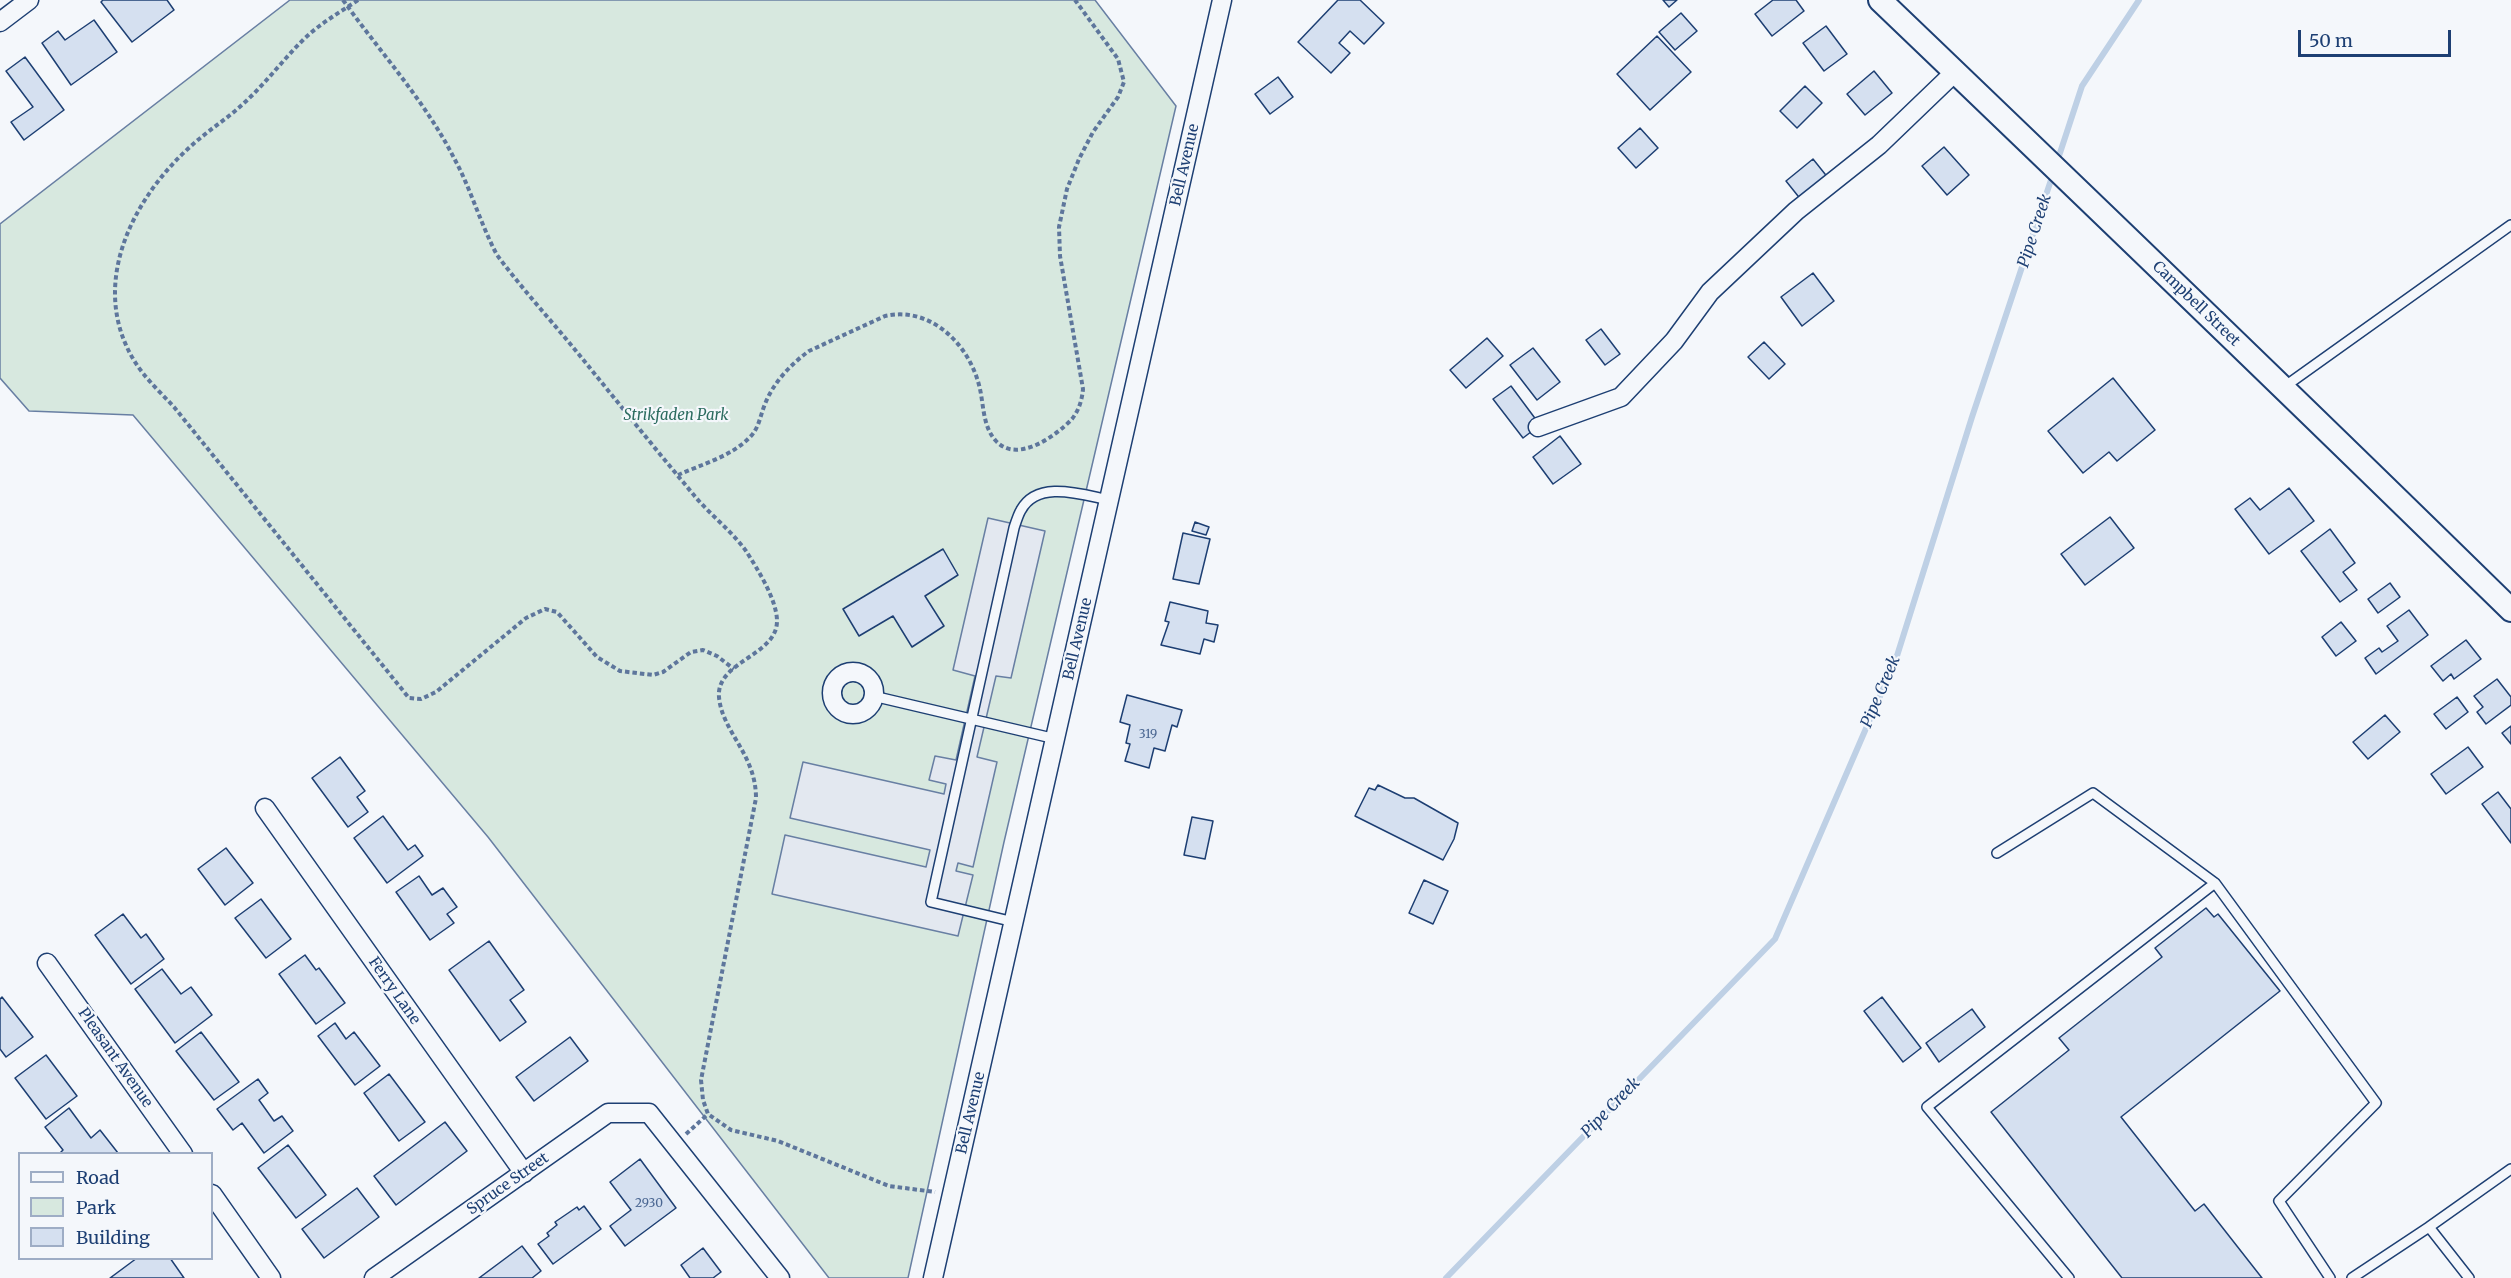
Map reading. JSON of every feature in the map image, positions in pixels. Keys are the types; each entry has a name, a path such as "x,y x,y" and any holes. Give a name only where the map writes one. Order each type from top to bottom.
{"street":[{"path":"0,22 29,0"},
{"name":"Bell Avenue","path":"933,1278 1222,0"},
{"name":"Campbell Street","path":"1880,0 2284,387 2511,610"},
{"path":"1538,427 1621,397 1674,341 1710,292 1796,211 1879,145 1955,72"},
{"name":"Ferry Lane","path":"265,808 524,1173"},
{"name":"Pleasant Avenue","path":"47,963 182,1152"},
{"name":"Spruce Street","path":"374,1278 608,1113 649,1113 674,1144"},
{"path":"674,1144 780,1278"},
{"path":"213,1195 271,1278"}],"lane":[{"path":"2284,387 2511,225"},
{"path":"1014,922 931,902 1014,528 1021,508 1036,495 1048,491 1110,500"},
{"path":"873,696 1056,739"},
{"path":"1997,853 2092,793 2215,883 2376,1103 2279,1201 2330,1278"},
{"path":"2069,1278 1928,1107 2215,883"},
{"path":"2352,1278 2511,1169"},
{"path":"2428,1227 2469,1278"}],"path":[{"path":"343,0 422,107 449,149 497,255 678,475 743,548 758,568 774,605 777,622 772,636 767,643 724,679 718,694 725,717 751,766 756,782 756,798 701,1080 703,1100 708,1114 731,1130 794,1147 889,1186 906,1190 953,1193"},
{"path":"358,0 318,27 244,103 191,146 163,176 140,208 121,247 115,271 114,293 118,319 135,363 174,407 409,698 421,699 436,692 526,618 545,609 557,612 597,657 620,671 653,675 663,672 691,652 703,650 717,656 734,669"},
{"path":"678,475 739,446 750,438 757,428 766,402 777,383 788,368 804,354 885,316 894,314 914,315 934,324 954,338 961,347 979,384 988,429 998,444 1016,450 1025,449 1047,439 1073,417 1082,399 1083,389 1060,256 1060,216 1079,159 1093,132 1118,97 1124,82 1118,59 1075,0"},
{"path":"674,1144 708,1114"}],"green space":[{"name":"Strikfaden Park","path":"290,0 1095,0 1176,106 1004,842 908,1278 829,1278 488,837 133,415 29,411 0,378 0,224"}],"shaded area":[{"path":"988,518 1045,531 1011,678 996,676 977,757 997,762 973,867 958,863 956,871 973,875 958,936 772,894 785,835 926,867 930,850 790,818 803,762 944,794 946,784 929,780 935,756 956,760 975,676 953,670"}],"building":[{"path":"103,0 167,0 174,10 132,42 101,2"},
{"path":"1338,0 1360,0 1384,23 1364,44 1350,31 1339,43 1350,53 1331,73 1298,42"},
{"path":"1663,0 1677,0 1669,7"},
{"path":"1773,0 1796,0 1804,11 1772,36 1755,14"},
{"path":"1681,13 1697,31 1675,50 1659,32"},
{"path":"94,20 117,52 71,85 42,43 58,31 65,40"},
{"path":"1826,26 1847,54 1824,71 1803,43"},
{"path":"1657,36 1691,72 1650,110 1617,74"},
{"path":"25,57 64,110 24,140 11,122 33,107 6,71"},
{"path":"1874,71 1892,93 1865,115 1847,94"},
{"path":"1278,77 1293,97 1270,114 1255,94"},
{"path":"1805,86 1822,103 1797,128 1780,111"},
{"path":"1640,128 1658,148 1636,168 1618,148"},
{"path":"1944,147 1969,175 1947,195 1922,166"},
{"path":"1813,159 1829,179 1802,201 1786,181"},
{"path":"1813,273 1834,301 1802,326 1781,297"},
{"path":"1601,329 1620,354 1605,365 1586,340"},
{"path":"1487,338 1503,356 1466,388 1450,370"},
{"path":"1764,342 1785,364 1769,379 1748,357"},
{"path":"1533,348 1560,382 1537,400 1510,365"},
{"path":"2113,378 2155,430 2117,461 2109,452 2083,473 2048,431"},
{"path":"1511,386 1540,425 1523,438 1493,399"},
{"path":"1560,436 1581,464 1553,484 1533,457"},
{"path":"2289,488 2314,521 2269,554 2235,509 2250,498 2260,510"},
{"path":"2110,517 2134,548 2085,585 2061,554"},
{"path":"1195,522 1209,527 1206,535 1192,531"},
{"path":"2330,529 2355,563 2343,572 2357,590 2340,602 2301,551"},
{"path":"1183,533 1210,539 1199,584 1173,579"},
{"path":"943,549 958,575 925,596 944,626 912,647 893,616 859,636 843,609"},
{"path":"2390,583 2400,597 2378,613 2368,599"},
{"path":"1170,602 1208,611 1206,623 1218,625 1214,642 1204,639 1200,654 1161,645 1169,622 1165,621"},
{"path":"2409,610 2428,635 2376,674 2365,658 2379,648 2382,652 2398,641 2387,626"},
{"path":"2341,622 2356,641 2336,656 2322,637"},
{"path":"2466,640 2481,659 2454,679 2451,674 2443,681 2431,666"},
{"path":"2497,679 2511,697 2511,705 2486,724 2477,712 2483,707 2474,696"},
{"path":"1127,695 1182,710 1177,727 1172,725 1165,751 1154,748 1149,768 1125,761 1130,744 1126,743 1130,725 1120,722"},
{"path":"2457,697 2468,712 2446,729 2434,714"},
{"path":"2385,715 2400,732 2368,759 2353,742"},
{"path":"2511,726 2511,744 2502,733"},
{"path":"2468,747 2483,767 2446,794 2431,774"},
{"path":"340,757 365,791 357,797 368,812 348,827 312,778"},
{"path":"1378,785 1405,798 1414,798 1458,823 1454,839 1443,860 1355,816 1369,788 1375,790"},
{"path":"2498,792 2511,809 2511,843 2482,804"},
{"path":"383,816 408,850 415,845 423,856 387,883 354,838"},
{"path":"1192,817 1213,821 1205,859 1184,855"},
{"path":"226,848 253,883 225,905 198,869"},
{"path":"419,876 432,895 443,888 457,907 447,914 454,923 430,940 396,892"},
{"path":"1424,880 1448,891 1433,924 1409,913"},
{"path":"261,899 291,939 266,958 235,918"},
{"path":"2206,908 2214,917 2218,914 2280,991 2121,1117 2195,1211 2204,1204 2262,1278 2122,1278 1991,1112 2069,1050 2059,1038 2162,957 2155,948"},
{"path":"123,914 141,938 146,934 164,959 131,984 95,935"},
{"path":"489,941 524,990 510,1000 526,1022 500,1041 449,970"},
{"path":"305,955 316,970 319,968 345,1003 316,1024 279,974"},
{"path":"162,969 181,994 191,987 212,1015 175,1043 135,989"},
{"path":"2,997 33,1037 6,1057 0,1049 0,999"},
{"path":"1882,997 1921,1048 1903,1062 1864,1011"},
{"path":"1972,1009 1985,1027 1939,1062 1926,1043"},
{"path":"335,1023 346,1039 354,1032 380,1066 355,1085 318,1036"},
{"path":"201,1032 239,1082 214,1100 176,1051"},
{"path":"570,1037 588,1061 534,1101 516,1077"},
{"path":"46,1055 77,1096 46,1119 15,1078"},
{"path":"389,1074 425,1122 399,1141 364,1093"},
{"path":"258,1079 268,1093 259,1100 274,1121 282,1116 293,1131 264,1153 242,1123 233,1130 217,1109"},
{"path":"69,1108 91,1138 100,1130 117,1152 61,1152 63,1150 45,1127"},
{"path":"445,1122 467,1151 396,1205 374,1176"},
{"path":"288,1145 326,1195 296,1218 258,1168"},
{"path":"640,1159 676,1208 625,1246 610,1226 631,1210 610,1182"},
{"path":"357,1188 379,1217 324,1258 302,1229"},
{"path":"584,1206 601,1229 553,1264 538,1244 549,1236 547,1233 557,1225 555,1222 577,1207 579,1210"},
{"path":"522,1246 541,1271 532,1278 479,1278"},
{"path":"703,1248 721,1272 713,1278 690,1278 681,1265"},
{"path":"134,1260 171,1260 184,1278 110,1278"}],"waterway":[{"name":"Pipe Creek","path":"2057,162 2082,86 2139,0"},
{"name":"Pipe Creek","path":"1446,1278 1775,939 1896,659 1972,417 2053,174"}]}
